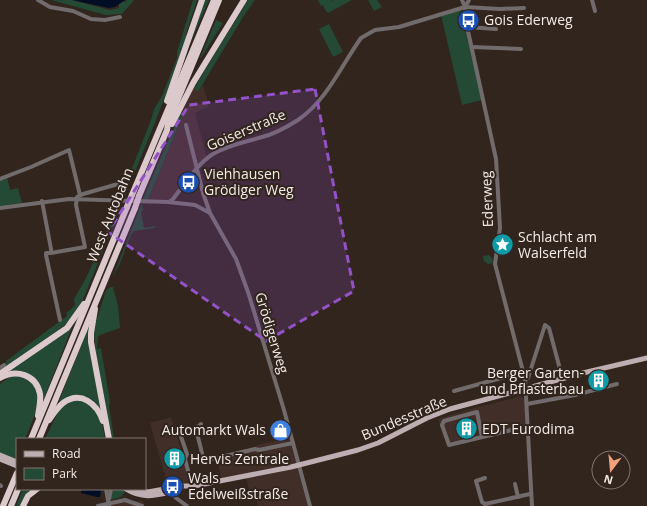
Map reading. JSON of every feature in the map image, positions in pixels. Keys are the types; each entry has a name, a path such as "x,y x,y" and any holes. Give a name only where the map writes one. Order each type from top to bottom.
{"highway":[{"path":"157,133 159,122 188,45 202,0"},
{"name":"West Autobahn","path":"31,438 157,133 214,0"},
{"name":"West Autobahn","path":"39,438 167,130 168,123 219,0"},
{"path":"167,130 172,124 185,96 208,56 244,0"},
{"path":"0,374 67,328 91,294"},
{"path":"97,297 91,338 108,438"},
{"path":"0,378 5,375 18,373 25,375 34,381 40,392 37,424"},
{"path":"44,426 63,403 73,399 83,399 89,401 99,410 104,421 108,438"},
{"path":"3,506 16,475"},
{"path":"11,506 18,490"},
{"path":"23,506 28,496 36,490"}],"main road":[{"name":"Bundesstraße","path":"128,490 142,496 168,492 190,486 299,465 343,454 369,446 427,418 450,410 587,372 647,358"},
{"path":"0,455 16,462"},
{"path":"0,459 16,466"},
{"name":"Bundesstraße","path":"139,490 148,492 181,486 190,486"}],"street":[{"path":"38,0 50,7 73,12 91,19 104,20 120,18"},
{"name":"Ederweg","path":"462,0 465,7 496,159 500,228 496,254 496,269 525,379 530,494 532,506"},
{"path":"465,7 469,0"},
{"path":"592,0 595,11"},
{"name":"Goiserstraße","path":"168,202 173,199 197,169 215,153 226,148 264,137 299,119 314,106 327,91 361,38 367,34 375,30 399,27 465,7 500,9 524,8"},
{"path":"468,27 496,29"},
{"path":"472,47 521,50"},
{"name":"Grödigerweg","path":"186,125 203,193 210,213 236,259 243,279 293,443 310,506"},
{"path":"0,178 31,167 69,150 80,195"},
{"path":"76,199 80,195 125,182"},
{"path":"60,320 46,254 84,247 76,199"},
{"path":"0,208 76,199 168,202 195,205 210,213"},
{"path":"42,202 51,252"},
{"path":"525,379 528,378 546,325 550,328 561,373"},
{"path":"454,391 523,372"},
{"path":"527,404 575,395 617,384"},
{"path":"482,437 476,412 444,421 442,426 449,445 528,426"},
{"path":"201,424 196,429 204,461 255,449 259,450 293,443"},
{"path":"178,428 187,454 185,459 190,486"},
{"path":"485,478 476,481 482,502 485,504 530,494"},
{"path":"515,484 518,497"},
{"path":"106,490 109,505"},
{"path":"109,505 111,490"},
{"path":"168,492 187,506"},
{"path":"98,506 128,500 142,506"}],"highlighted area":[{"path":"315,89 354,291 266,341 108,232 189,105"}],"shaded area":[{"path":"203,85 209,106 195,113 207,158 170,200 148,200 184,114 181,112 194,88 198,92"},
{"path":"522,396 525,402 526,429 448,447 438,419"},
{"name":"Hervis Zentrale","path":"171,417 191,482 168,486 150,423"},
{"path":"289,438 308,506 258,506 255,496 251,497 245,474 222,479 217,460 254,448 257,445"},
{"path":"127,501 143,501 144,506 107,506"}],"green space":[{"path":"51,0 72,0 110,10 119,8 119,1 125,2 127,0 134,0 122,14 106,15"},
{"path":"193,0 197,0 186,34 186,42 125,196 122,195 154,109 161,98 177,58 177,52"},
{"path":"204,0 209,0 189,46"},
{"path":"248,0 255,0 243,17 198,92 194,88"},
{"path":"318,0 333,0 328,3 334,0 352,0 328,13 323,5 321,6"},
{"path":"368,0 377,0 382,7 374,11"},
{"path":"459,10 462,12 482,100 462,105 441,15"},
{"path":"216,20 223,23 200,58"},
{"path":"329,24 343,52 333,57 319,29"},
{"path":"181,112 184,113 148,200 143,199 170,136"},
{"path":"7,177 10,190 18,188 22,203 0,206 0,180"},
{"path":"142,203 143,210 141,212 144,228 155,226 155,228 134,231 119,266 113,276"},
{"path":"118,204 121,207 84,297 73,318 50,337 0,372 0,370 5,366 6,361 67,316 66,312 75,305 74,299 86,278"},
{"path":"489,255 492,258 493,263 488,264 484,261 483,256"},
{"path":"113,287 118,306 120,328 100,335 98,337 97,349 101,348 110,402 109,405 114,438 110,438 95,347 94,328 106,290"},
{"path":"75,320 43,401 34,379 6,373"},
{"path":"89,326 101,411 93,401 80,397 57,406"},
{"path":"14,374 31,381 38,393 36,412 25,438 16,438 15,459 0,453 0,384"},
{"path":"78,399 92,405 102,422 105,438 45,438 58,412 65,403"},
{"path":"23,490 33,490 21,506 16,506"},
{"path":"113,490 123,490 125,492 121,497 110,500"}],"water":[{"path":"72,0 125,0 115,7 109,8"},
{"path":"82,490 101,491 100,497 81,493"}],"place":[{"name":"Gois Ederweg","path":"468,20"},
{"name":"Viehhausen Grödiger Weg","path":"189,182"},
{"name":"Schlacht am Walserfeld","path":"503,245"},
{"name":"Berger Garten- und Pflasterbau","path":"599,381"},
{"name":"EDT Eurodima","path":"467,429"},
{"name":"Automarkt Wals","path":"281,430"},
{"name":"Hervis Zentrale","path":"175,459"},
{"name":"Wals Edelweißstraße","path":"172,486"}]}
